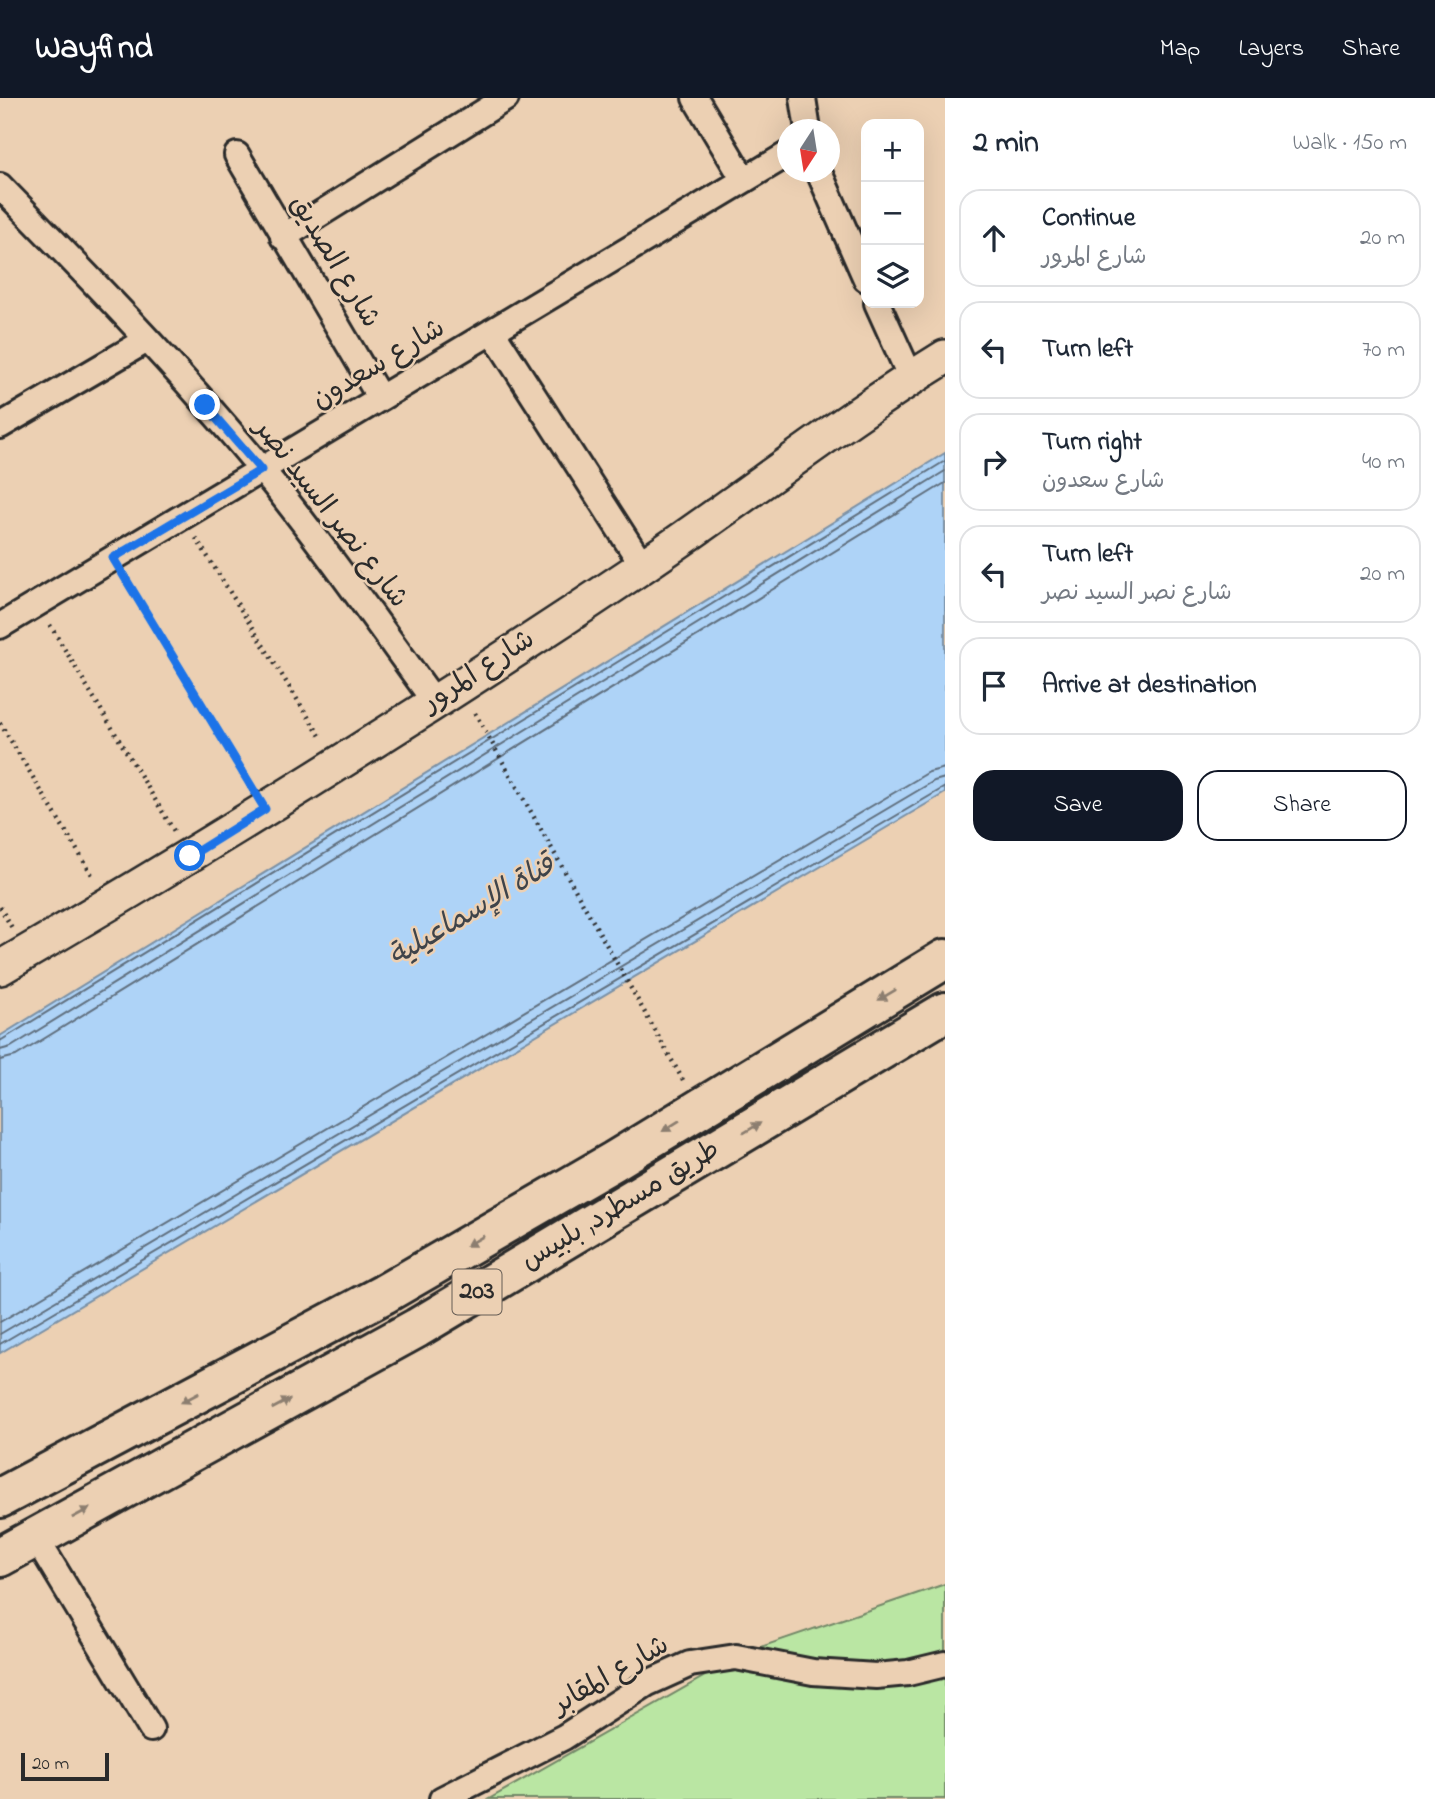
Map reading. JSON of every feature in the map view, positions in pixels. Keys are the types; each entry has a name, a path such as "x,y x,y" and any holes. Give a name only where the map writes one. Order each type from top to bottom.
{"main road":[{"name":"شارع المرور","path":"0,968 190,856 643,566 945,357"},
{"name":"طريق مسطرد, بلبيس","path":"0,1498 384,1294 614,1161 945,960"},
{"name":"طريق مسطرد, بلبيس","path":"0,1557 417,1328 945,1012"}],"street":[{"path":"283,237 506,98"},
{"path":"695,98 744,180"},
{"path":"803,98 806,119"},
{"name":"شارع الصديق","path":"237,155 380,398"},
{"name":"شارع سعدون","path":"0,626 777,160"},
{"path":"823,182 861,268"},
{"name":"شارع نصر السيد نصر","path":"3,195 147,340 261,470 446,693"},
{"path":"879,308 911,378"},
{"path":"492,331 643,566"},
{"path":"0,426 147,340"},
{"path":"36,1538 151,1729"},
{"name":"شارع المقابر","path":"442,1799 564,1737 648,1683 690,1664 736,1657 813,1672 876,1676 908,1673 945,1664"}],"path":[{"path":"182,517 337,763"},
{"path":"113,558 265,809"},
{"path":"37,604 190,856"},
{"path":"446,693 499,756 671,1061"},
{"path":"0,723 110,905"}],"green space":[{"path":"945,1584 945,1799 489,1799 749,1651"}],"water":[{"name":"قناة الإسماعيلية","path":"945,453 945,793 0,1353 0,1036"}],"route":[{"path":"190,856 265,809 113,558 261,470 205,405"}]}
